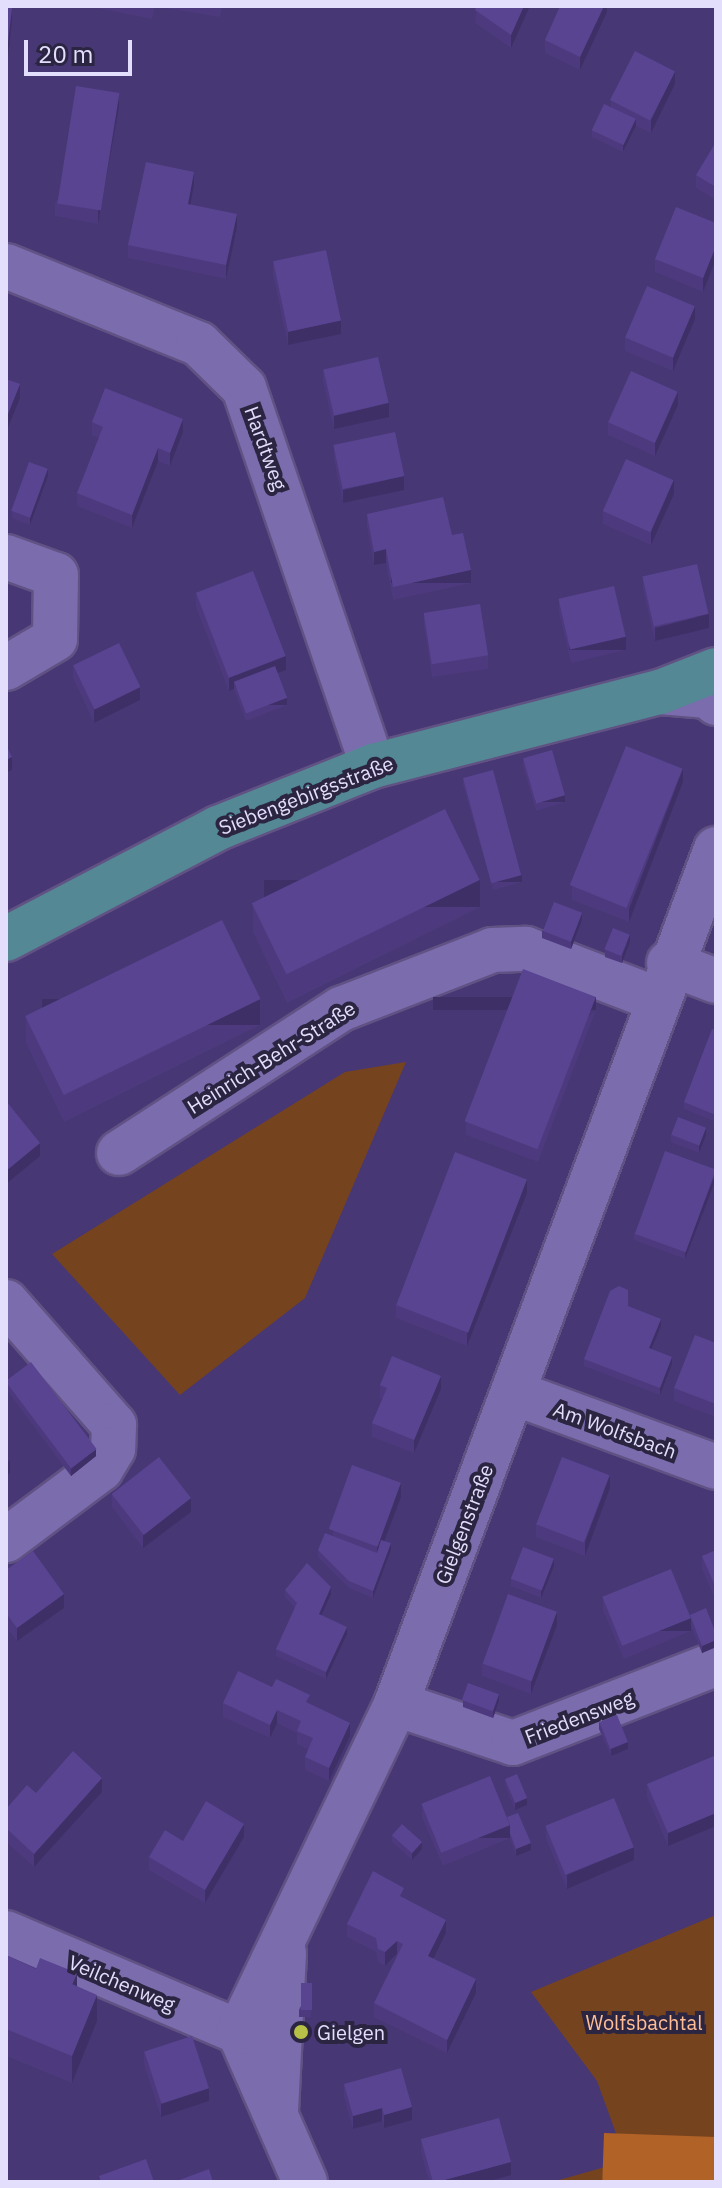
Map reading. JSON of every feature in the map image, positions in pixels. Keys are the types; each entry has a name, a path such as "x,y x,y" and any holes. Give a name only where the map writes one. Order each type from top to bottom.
{"main road":[{"name":"Siebengebirgsstraße","path":"6,939 218,828 373,766 660,692 716,670"}],"street":[{"name":"Hardtweg","path":"6,266 199,344 244,388 272,458 373,766"},
{"path":"6,557 56,575 55,639 6,668"},
{"path":"660,692 708,696 716,703"},
{"name":"Gielgenstraße","path":"239,2032 396,1704 514,1393 662,981 716,849"},
{"name":"Heinrich-Behr-Straße","path":"119,1153 341,1009 492,950 526,949 662,981 716,981"},
{"path":"6,1302 114,1425 113,1449 101,1469 6,1540"},
{"name":"Am Wolfsbach","path":"514,1393 716,1467"},
{"name":"Friedensweg","path":"396,1704 513,1743 716,1664"},
{"name":"Veilchenweg","path":"6,1933 239,2032"},
{"path":"276,2115 284,1934"},
{"path":"239,2032 305,2182"}],"green space":[{"path":"406,1062 305,1298 180,1395 52,1254 345,1072"},
{"name":"Wolfsbachtal","path":"716,1915 716,2182 552,2182 626,2161 597,2081 531,1992"}],"shaded area":[{"path":"604,2133 716,2137 714,2182 602,2182"}],"building":[{"path":"477,6 524,6 511,35 475,10"},
{"path":"560,6 604,6 580,57 545,40"},
{"path":"6,7 12,8 6,59"},
{"path":"635,51 675,71 650,120 610,100"},
{"path":"76,86 119,93 101,210 57,204"},
{"path":"604,104 636,119 623,145 592,130"},
{"path":"716,142 716,187 696,175"},
{"path":"146,162 194,172 188,204 237,214 226,265 128,245"},
{"path":"676,207 716,223 716,246 703,278 655,259"},
{"path":"326,250 341,320 288,332 273,261"},
{"path":"647,286 695,306 673,358 625,338"},
{"path":"378,357 389,403 334,415 323,370"},
{"path":"631,371 678,392 655,443 608,422"},
{"path":"6,379 20,384 6,419"},
{"path":"105,388 183,419 170,453 158,448 132,515 77,493 103,427 92,422"},
{"path":"395,432 404,476 343,489 333,445"},
{"path":"626,459 674,480 650,532 603,511"},
{"path":"29,462 48,469 30,518 11,511"},
{"path":"443,497 452,535 463,533 471,570 393,587 386,549 374,552 367,514"},
{"path":"697,564 708,614 654,626 642,577"},
{"path":"253,571 286,656 229,678 196,593"},
{"path":"614,586 626,637 570,649 558,599"},
{"path":"480,604 488,655 432,664 424,613"},
{"path":"119,643 140,687 95,709 73,665"},
{"path":"275,666 287,698 246,714 234,682"},
{"path":"6,745 12,757 6,760"},
{"path":"626,746 683,769 626,908 570,885"},
{"path":"552,750 565,795 536,803 523,758"},
{"path":"493,770 521,875 491,883 463,778"},
{"path":"445,809 480,880 286,974 252,903"},
{"path":"554,902 582,913 571,942 543,931"},
{"path":"222,920 261,999 64,1095 25,1016"},
{"path":"613,928 630,935 621,956 604,949"},
{"path":"523,969 596,997 537,1149 465,1121"},
{"path":"712,1029 716,1030 716,1115 684,1102"},
{"path":"6,1101 40,1143 6,1171"},
{"path":"678,1117 706,1128 699,1145 671,1135"},
{"path":"665,1151 716,1169 686,1252 635,1234"},
{"path":"455,1152 527,1180 468,1333 396,1305"},
{"path":"619,1286 628,1290 628,1306 661,1319 649,1348 672,1357 660,1388 584,1359 610,1291"},
{"path":"695,1335 716,1343 716,1404 674,1388"},
{"path":"392,1356 441,1376 414,1440 372,1423 387,1388 380,1385"},
{"path":"31,1362 97,1449 71,1468 6,1382"},
{"path":"159,1457 191,1498 144,1535 112,1494"},
{"path":"562,1457 610,1475 584,1542 536,1524"},
{"path":"352,1465 401,1483 378,1547 329,1529"},
{"path":"325,1533 377,1553 381,1540 391,1543 373,1591 349,1581 318,1550"},
{"path":"523,1547 554,1559 542,1591 511,1579"},
{"path":"716,1550 716,1588 702,1556"},
{"path":"33,1551 64,1594 17,1628 6,1613 6,1570"},
{"path":"307,1563 331,1587 319,1614 347,1627 326,1672 276,1649 297,1603 285,1590"},
{"path":"671,1569 691,1618 622,1646 602,1597"},
{"path":"508,1594 557,1612 532,1681 483,1664"},
{"path":"706,1608 716,1640 702,1646 690,1615"},
{"path":"238,1671 272,1687 276,1679 310,1695 306,1702 350,1723 329,1768 305,1757 313,1738 297,1731 301,1721 277,1710 270,1725 223,1703"},
{"path":"468,1683 499,1694 493,1711 462,1700"},
{"path":"617,1715 628,1742 610,1749 599,1722"},
{"path":"73,1751 102,1778 34,1854 6,1828 6,1809 27,1785 36,1793"},
{"path":"714,1756 716,1813 668,1833 647,1784"},
{"path":"517,1774 527,1798 515,1803 505,1779"},
{"path":"490,1776 510,1825 441,1853 421,1804"},
{"path":"614,1798 634,1847 565,1875 545,1826"},
{"path":"206,1801 244,1824 205,1890 149,1857 165,1830 183,1841"},
{"path":"518,1813 531,1843 516,1849 507,1817"},
{"path":"402,1824 422,1842 412,1853 392,1835"},
{"path":"373,1871 404,1888 400,1896 446,1920 428,1956 476,1979 447,2040 374,2003 403,1944 397,1941 385,1952 378,1949 376,1938 347,1924"},
{"path":"6,1955 36,1969 40,1958 77,1973 72,1984 97,1995 72,2056 6,2029"},
{"path":"301,1983 312,1983 312,2010 301,2010"},
{"path":"192,2036 209,2088 161,2104 144,2051"},
{"path":"401,2068 412,2107 384,2115 382,2108 353,2116 344,2084"},
{"path":"499,2118 511,2162 433,2182 421,2139"},
{"path":"146,2159 154,2182 101,2182 99,2176"},
{"path":"209,2169 213,2182 174,2182"}],"place":[{"name":"Gielgen","path":"301,2032"}]}
